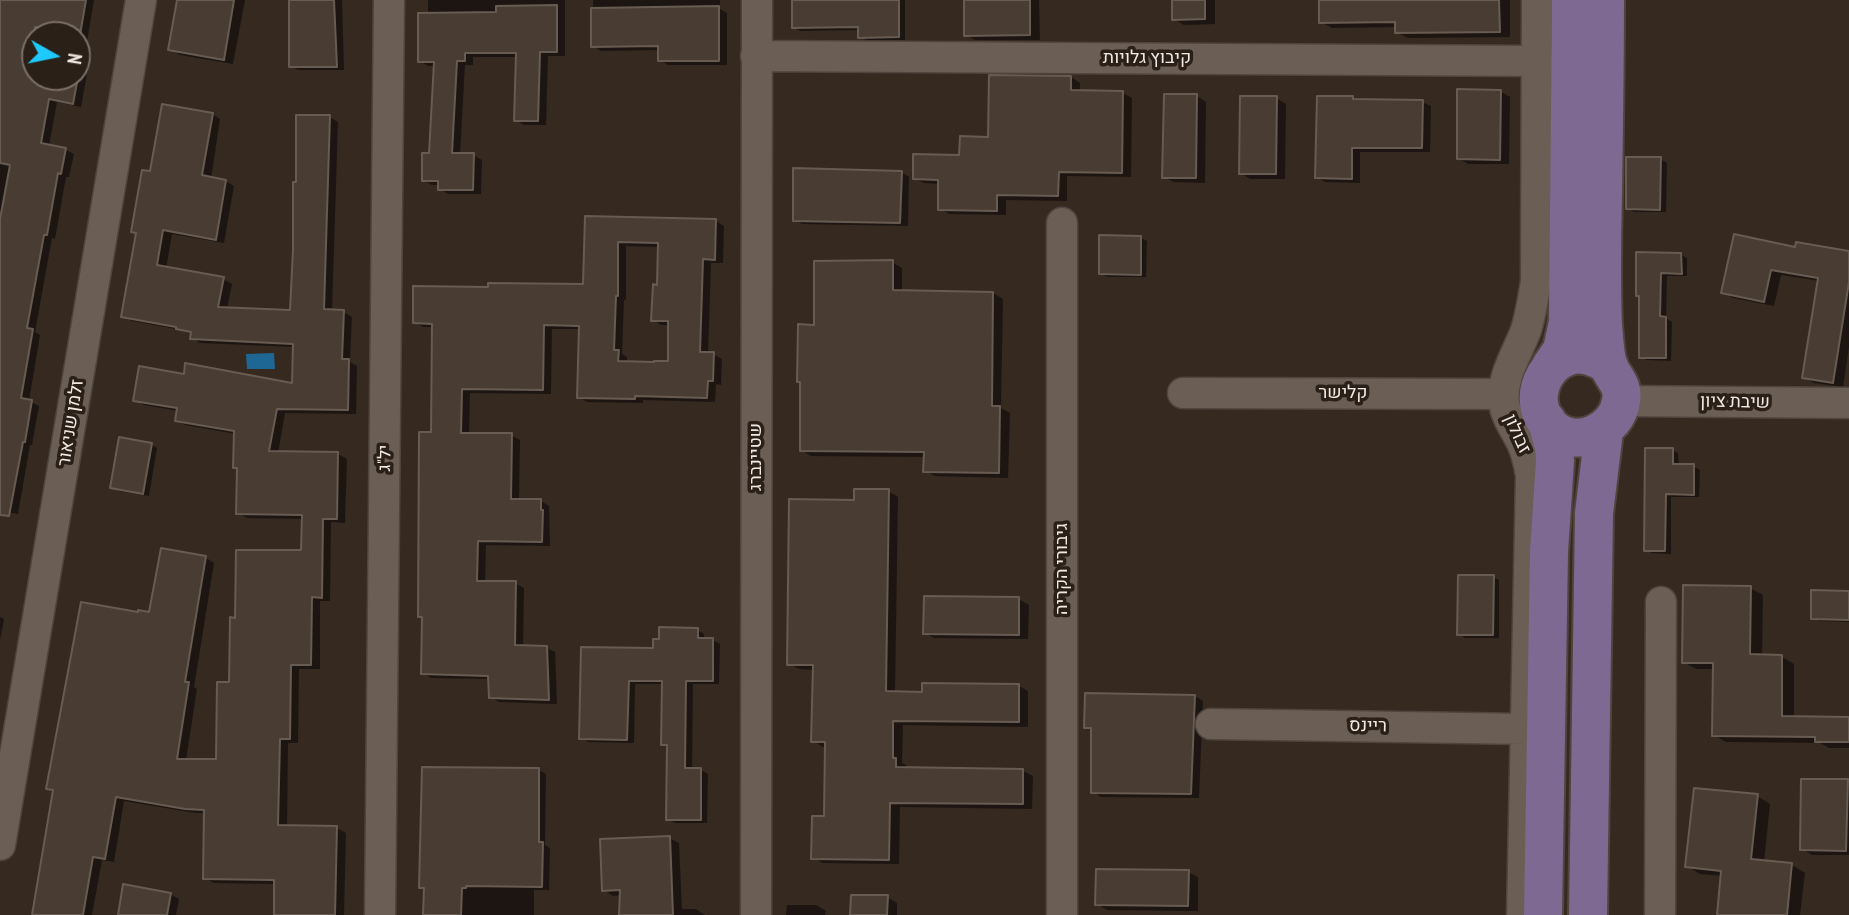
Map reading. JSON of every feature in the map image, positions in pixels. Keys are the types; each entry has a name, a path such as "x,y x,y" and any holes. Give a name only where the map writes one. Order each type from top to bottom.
{"main road":[{"path":"1571,0 1568,322 1562,350 1541,382 1538,399 1546,421 1558,432 1584,438 1611,399"},
{"path":"1588,915 1594,513 1611,399 1603,327 1602,272 1605,0"},
{"path":"1551,366 1562,358 1573,355 1597,358 1611,399"},
{"name":"זבולון","path":"1543,915 1549,552 1555,461 1546,421"}],"street":[{"name":"זלמן שניאור","path":"0,845 141,0"},
{"name":"יל\"ג","path":"380,915 389,0"},
{"name":"שטיינברג","path":"756,915 757,0"},
{"name":"זבולון","path":"1522,915 1531,475 1528,455 1507,415 1504,394 1505,382 1532,307 1536,282 1537,0"},
{"name":"קיבוץ גלויות","path":"756,56 1538,61"},
{"name":"גיבורי הקריה","path":"1062,223 1062,915"},
{"name":"קלישר","path":"1183,393 1504,394"},
{"name":"שיבת ציון","path":"1611,399 1849,403"},
{"path":"1660,915 1661,602"},
{"name":"ריינס","path":"1211,724 1526,729"}],"water":[{"path":"274,353 275,369 247,369 246,354"}],"building":[{"path":"0,0 86,0 82,21 21,21 21,91 75,91 73,104 49,99 41,143 66,148 61,174 58,173 47,235 44,235 27,328 33,329 21,398 32,400 9,516 0,515 0,219 10,165 0,163"},
{"path":"177,0 234,0 224,60 168,50"},
{"path":"289,0 334,0 337,67 289,67"},
{"path":"792,0 899,0 899,37 858,38 858,27 792,28"},
{"path":"964,0 1030,0 1030,35 964,36"},
{"path":"1172,0 1205,0 1205,19 1172,20"},
{"path":"1319,0 1499,0 1500,32 1395,33 1395,22 1319,23"},
{"path":"557,5 557,52 540,52 538,121 514,121 516,53 465,53 465,61 457,61 452,153 474,153 473,190 438,190 438,181 422,181 422,153 429,153 434,62 418,62 418,13 496,12 496,6"},
{"path":"719,6 719,61 658,61 658,46 591,47 591,8"},
{"path":"989,75 1071,76 1071,90 1123,91 1122,173 1059,172 1058,196 997,195 997,211 938,210 938,180 913,179 913,154 959,155 960,136 988,137"},
{"path":"1457,89 1501,90 1500,160 1457,159"},
{"path":"1164,94 1197,94 1196,178 1162,178"},
{"path":"1240,96 1277,96 1276,174 1239,174"},
{"path":"1317,96 1423,100 1422,148 1352,148 1352,179 1315,178"},
{"path":"162,104 213,113 202,175 226,180 216,240 163,230 157,265 224,277 218,307 290,310 296,115 330,115 324,309 344,310 342,359 349,359 348,410 277,409 269,451 338,452 337,519 323,519 322,598 312,597 311,665 291,665 290,739 280,739 278,825 337,826 335,915 274,915 274,880 203,879 204,810 116,797 105,859 93,857 83,915 32,915 53,790 46,789 81,602 149,612 161,548 206,556 185,682 189,682 177,759 216,759 217,682 229,682 230,617 235,618 236,550 301,550 302,515 236,514 237,468 233,468 234,431 175,421 177,408 133,401 139,366 184,374 185,363 292,383 293,344 190,339 191,332 176,327 121,317 136,233 131,232 142,170 150,171"},
{"path":"1626,157 1661,157 1660,210 1626,209"},
{"path":"793,168 902,171 900,223 793,221"},
{"path":"585,216 716,219 715,260 703,259 700,352 714,352 713,381 708,381 707,398 577,398 579,326 544,325 543,390 462,389 461,433 512,433 511,499 541,499 543,510 542,542 478,541 477,581 516,581 515,645 547,646 549,700 489,698 488,676 421,674 422,617 418,617 419,432 431,432 432,324 413,323 413,286 488,287 488,283 583,284","holes":["618,242 658,243 657,285 653,284 651,321 668,321 668,361 618,361 619,350 614,350"]},
{"path":"1734,234 1795,247 1796,242 1849,251 1849,282 1833,383 1802,378 1818,278 1771,270 1764,302 1721,293"},
{"path":"1099,235 1141,236 1141,275 1099,274"},
{"path":"1636,252 1681,253 1682,274 1661,273 1660,316 1666,317 1666,358 1639,358"},
{"path":"893,260 893,290 993,292 992,406 1000,406 999,473 923,472 924,452 800,451 798,324 814,325 814,261"},
{"path":"119,437 152,443 143,494 110,488"},
{"path":"1645,448 1673,448 1673,464 1694,464 1694,495 1666,494 1665,551 1644,551"},
{"path":"854,489 889,489 886,691 922,692 922,683 1019,684 1019,722 893,721 893,758 896,758 896,767 1023,769 1023,804 890,803 889,860 811,859 812,816 824,816 825,742 811,742 813,665 787,665 789,499 854,500"},
{"path":"1458,575 1494,575 1493,635 1457,635"},
{"path":"1683,585 1751,586 1750,654 1782,655 1782,716 1849,717 1849,742 1815,742 1815,737 1712,736 1713,663 1682,663"},
{"path":"1811,590 1849,591 1849,620 1811,619"},
{"path":"924,596 1019,597 1019,635 923,634"},
{"path":"659,627 698,628 698,638 713,638 713,681 686,681 685,768 701,768 701,820 666,820 667,745 661,745 662,681 629,681 627,740 579,739 581,647 653,648 653,639 659,639"},
{"path":"1085,693 1195,695 1191,794 1091,793 1091,728 1084,728"},
{"path":"422,767 539,768 539,842 543,842 542,887 466,886 462,888 461,915 423,915 424,888 419,888"},
{"path":"1801,779 1848,779 1846,851 1800,850"},
{"path":"1694,788 1758,794 1751,859 1792,863 1787,915 1717,915 1721,871 1685,867"},
{"path":"670,836 673,915 619,915 620,890 602,891 600,839"},
{"path":"1096,869 1189,870 1188,906 1095,905"},
{"path":"123,884 171,893 167,915 118,915"},
{"path":"851,895 888,895 887,915 850,915"}]}
